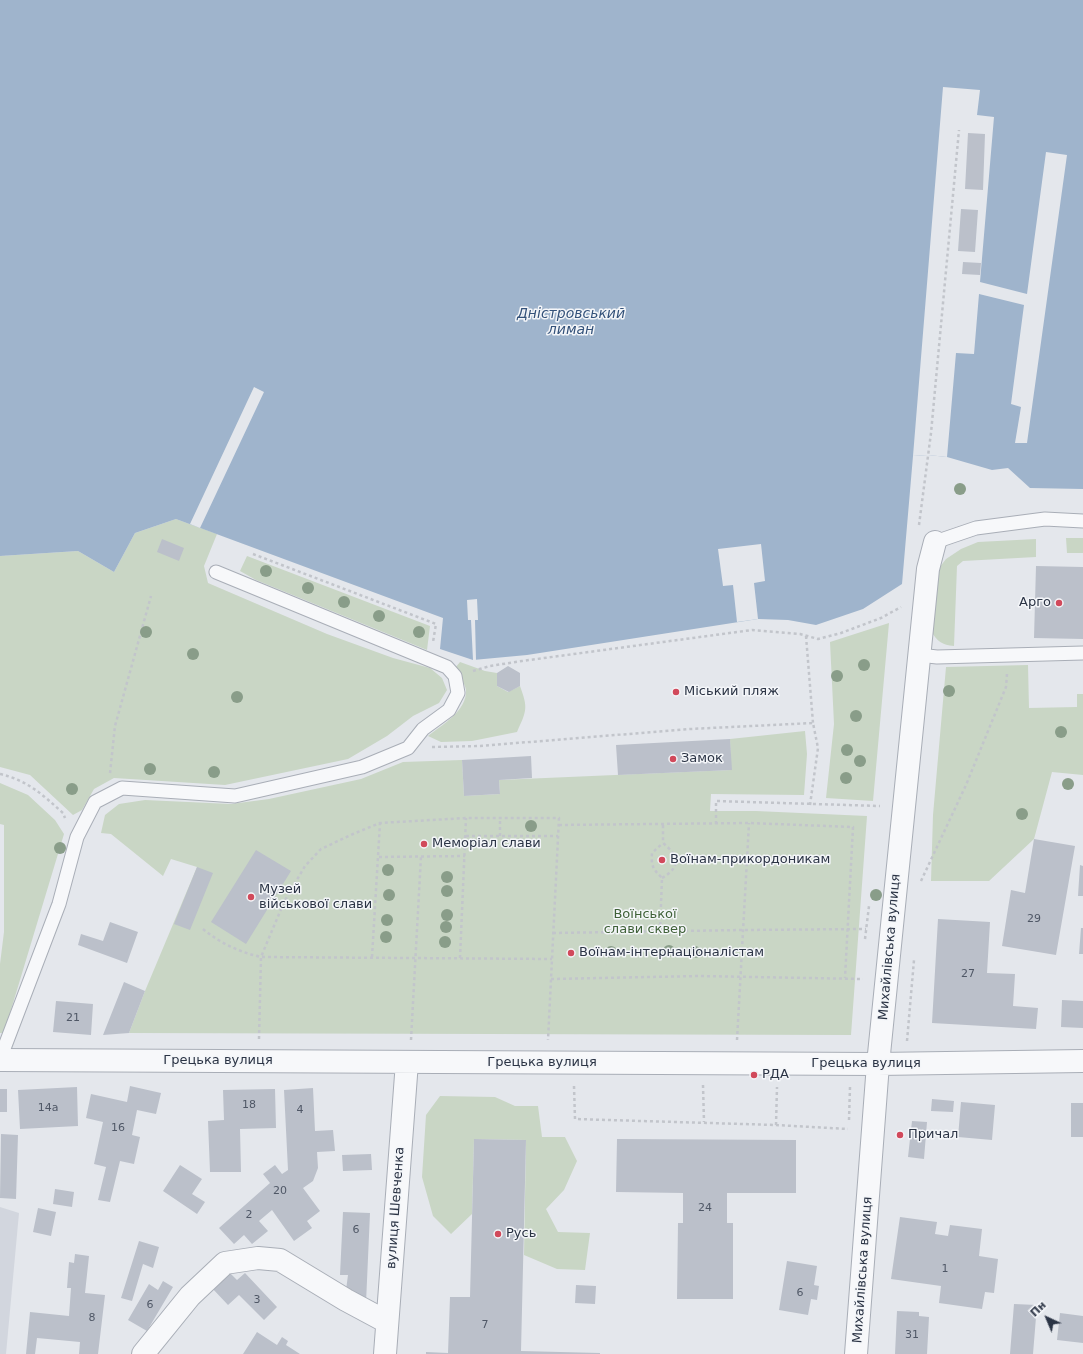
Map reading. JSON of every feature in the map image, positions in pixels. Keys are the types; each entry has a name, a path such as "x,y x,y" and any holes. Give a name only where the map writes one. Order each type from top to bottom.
{"street":[{"name":"Михайлівська вулиця","path":"856,1354 878,1064 900,832 928,569 926,536"},
{"name":"Грецька вулиця","path":"0,1059 409,1053 878,1064 1083,1061"},
{"name":"вулиця Шевченка","path":"385,1354 409,1053"},
{"path":"143,1354 190,1296 225,1263 258,1258 280,1260 346,1300 387,1322"}],"lane":[{"path":"926,536 1045,519 1083,521"},
{"path":"0,1059 59,904 77,837 94,802 122,788 235,796 362,767 408,748 423,729 449,710 458,693 455,676 447,667 216,572"},
{"path":"919,655 937,657 1083,652"}],"path":[{"path":"926,536 931,433 959,130"},
{"path":"253,554 436,624 431,660"},
{"path":"111,794 110,767 115,726 151,596"},
{"path":"455,676 490,666 522,661 752,630 800,634 818,639 842,633 881,618 905,605"},
{"path":"806,636 814,723 818,748 810,805"},
{"path":"920,883 966,785 1006,687 1008,655"},
{"path":"408,748 480,746 690,729 814,723"},
{"path":"0,774 8,776 37,790 63,813 77,837"},
{"path":"716,824 716,802 880,806"},
{"path":"460,958 466,818"},
{"path":"259,1045 260,956 284,902 305,866 322,849 380,823 466,818 559,818 548,1044"},
{"path":"500,818 500,836"},
{"path":"372,957 380,823"},
{"path":"737,1044 749,823"},
{"path":"558,825 749,823 853,827 845,978"},
{"path":"662,878 675,868 676,857 671,849 664,843 663,824"},
{"path":"466,836 558,836"},
{"path":"660,931 662,878 656,872 652,864 652,853 664,843"},
{"path":"409,1053 416,958 421,856"},
{"path":"378,857 465,856"},
{"path":"203,929 215,939 244,953 260,956 552,959"},
{"path":"553,933 866,929"},
{"path":"551,978 699,976 863,979"},
{"path":"574,1082 575,1119 704,1122 848,1129"},
{"path":"703,1084 704,1122"},
{"path":"776,1125 777,1085"}],"shaded area":[{"path":"0,1207 19,1213 6,1354 0,1354"}],"green space":[{"path":"176,519 217,534 204,566 208,583 327,634 393,658 430,668 442,678 447,690 439,703 413,716 387,736 348,759 225,785 114,778 94,789 82,810 73,815 30,775 0,767 0,556 78,551 114,572 135,533"},
{"path":"1066,538 1083,538 1083,553 1067,553"},
{"path":"1036,539 1036,557 963,561 957,566 954,646 946,645 935,637 931,631 936,572 946,559 961,549 978,542"},
{"path":"247,556 430,626 427,650 256,580 240,571"},
{"path":"889,623 873,801 826,798 834,724 830,642"},
{"path":"460,662 485,671 497,673 497,686 508,692 520,686 525,709 523,719 517,732 472,741 441,742 428,736 447,722 463,704 466,690 455,668"},
{"path":"1028,665 1029,708 1077,707 1077,694 1083,694 1083,775 1052,772 1034,839 989,881 931,881 933,815 946,667"},
{"name":"Воїнської слави сквер","path":"805,731 807,754 804,795 711,794 710,811 756,811 867,816 851,1035 129,1033 197,867 171,859 163,876 111,834 101,833 105,815 119,804 145,800 231,804 269,799 361,779 403,762 462,760 464,796 500,794 499,780 731,770 730,739"},
{"path":"0,783 28,795 55,820 64,834 4,1033 0,1033 0,964 4,932 4,825 0,824"},
{"path":"440,1096 495,1097 515,1106 538,1106 542,1137 565,1137 577,1161 564,1190 546,1209 558,1232 590,1233 585,1270 557,1269 524,1255 526,1140 474,1139 472,1214 451,1234 433,1216 422,1177 426,1115"}],"water":[{"name":"Дністровський лиман","path":"0,0 1083,0 1083,489 1030,488 1008,468 992,470 947,457 928,455 913,456 902,584 863,609 816,625 788,620 758,619 527,655 473,660 440,649 443,618 176,519 135,533 114,572 78,551 0,556"}],"pier":[{"path":"943,87 980,90 977,115 994,117 980,282 1027,294 1046,152 1067,155 1027,443 1015,443 1021,407 1011,404 1024,305 979,294 974,354 956,353 947,457 928,455 913,456"},
{"path":"254,387 264,392 200,528 190,524"},
{"path":"761,544 765,581 754,583 758,619 737,622 733,585 723,586 718,549"},
{"path":"477,599 478,620 475,620 476,660 473,660 471,620 468,620 467,600"}],"building":[{"path":"968,133 985,134 983,190 965,189"},
{"path":"961,209 978,210 975,252 958,251"},
{"path":"963,262 981,263 980,275 962,274"},
{"path":"162,539 184,548 179,561 157,552"},
{"name":"Арго","path":"1036,566 1083,567 1083,639 1034,638"},
{"path":"508,666 520,673 520,686 509,692 497,686 497,673"},
{"path":"730,739 732,770 618,775 616,745"},
{"path":"531,756 532,778 499,780 500,794 464,796 462,760"},
{"path":"1034,839 1075,846 1056,955 1002,946 1011,890 1025,893"},
{"name":"Музей військової слави","path":"256,850 291,871 246,944 211,922"},
{"path":"1080,865 1083,866 1083,896 1078,896"},
{"path":"197,867 213,873 190,930 174,924"},
{"path":"938,919 990,922 987,973 1015,974 1013,1006 1038,1008 1036,1029 932,1023"},
{"path":"110,922 138,932 127,963 78,945 81,934 103,941"},
{"path":"1081,928 1083,928 1083,954 1079,954"},
{"path":"124,982 145,991 129,1033 103,1035"},
{"path":"1062,1000 1083,1001 1083,1028 1061,1027"},
{"path":"56,1001 93,1004 91,1035 53,1032"},
{"path":"130,1086 161,1093 156,1114 137,1110 132,1135 140,1137 134,1164 120,1161 110,1202 98,1200 106,1167 94,1164 103,1122 86,1118 91,1094 127,1102"},
{"path":"77,1087 78,1126 20,1129 18,1090"},
{"path":"313,1088 315,1131 333,1130 335,1151 317,1152 318,1168 313,1181 303,1188 320,1211 307,1221 312,1228 294,1241 272,1210 259,1221 268,1231 252,1244 244,1235 234,1244 219,1228 270,1183 263,1174 275,1165 282,1174 288,1170 284,1090"},
{"path":"0,1089 7,1089 7,1112 0,1112"},
{"path":"275,1089 276,1128 240,1129 241,1172 210,1172 208,1121 224,1120 223,1090"},
{"path":"932,1099 954,1101 953,1112 931,1111"},
{"path":"961,1102 995,1105 992,1140 958,1137"},
{"path":"1071,1103 1083,1103 1083,1137 1071,1137"},
{"path":"912,1121 927,1122 924,1159 908,1157"},
{"path":"1,1134 18,1135 16,1199 0,1198"},
{"name":"Русь","path":"474,1139 526,1140 521,1351 600,1354 426,1354 426,1352 448,1353 450,1297 470,1297"},
{"path":"617,1139 796,1140 796,1193 727,1193 727,1223 733,1223 733,1299 677,1299 678,1223 683,1223 683,1193 616,1192"},
{"path":"371,1154 372,1170 343,1171 342,1155"},
{"path":"180,1165 202,1179 192,1194 205,1202 197,1214 163,1191"},
{"path":"55,1189 74,1192 72,1207 53,1204"},
{"path":"38,1208 56,1212 51,1236 33,1232"},
{"path":"343,1212 370,1213 366,1303 346,1290 348,1275 340,1275"},
{"path":"900,1217 937,1222 935,1234 948,1236 950,1225 982,1229 979,1256 998,1259 994,1293 985,1292 982,1309 939,1303 941,1286 891,1279"},
{"path":"139,1241 159,1247 153,1268 143,1264 132,1301 121,1298"},
{"path":"75,1254 89,1256 85,1293 105,1295 98,1354 79,1354 80,1342 37,1338 35,1354 26,1354 30,1312 69,1316 71,1288 67,1288 69,1262 74,1263"},
{"path":"787,1261 817,1266 814,1285 819,1286 817,1300 811,1299 808,1315 779,1310"},
{"path":"228,1271 237,1280 245,1273 277,1307 264,1320 239,1295 228,1305 211,1287"},
{"path":"163,1281 173,1287 147,1331 128,1320 149,1284 158,1290"},
{"path":"576,1285 596,1286 595,1304 575,1303"},
{"path":"1014,1304 1037,1305 1033,1354 1010,1354"},
{"path":"897,1311 919,1312 919,1316 929,1317 927,1354 895,1354"},
{"path":"1060,1313 1083,1316 1083,1343 1057,1340"},
{"path":"257,1332 277,1345 282,1337 288,1341 286,1345 300,1354 243,1354"}],"place":[{"name":"Арго","path":"1059,603"},
{"name":"Міський пляж","path":"676,692"},
{"name":"Замок","path":"673,759"},
{"name":"Меморіал слави","path":"424,844"},
{"name":"Воїнам-прикордоникам","path":"662,860"},
{"name":"Музей військової слави","path":"251,897"},
{"name":"Воїнам-інтернаціоналістам","path":"571,953"},
{"name":"РДА","path":"754,1075"},
{"name":"Причал","path":"900,1135"},
{"name":"Русь","path":"498,1234"}]}
